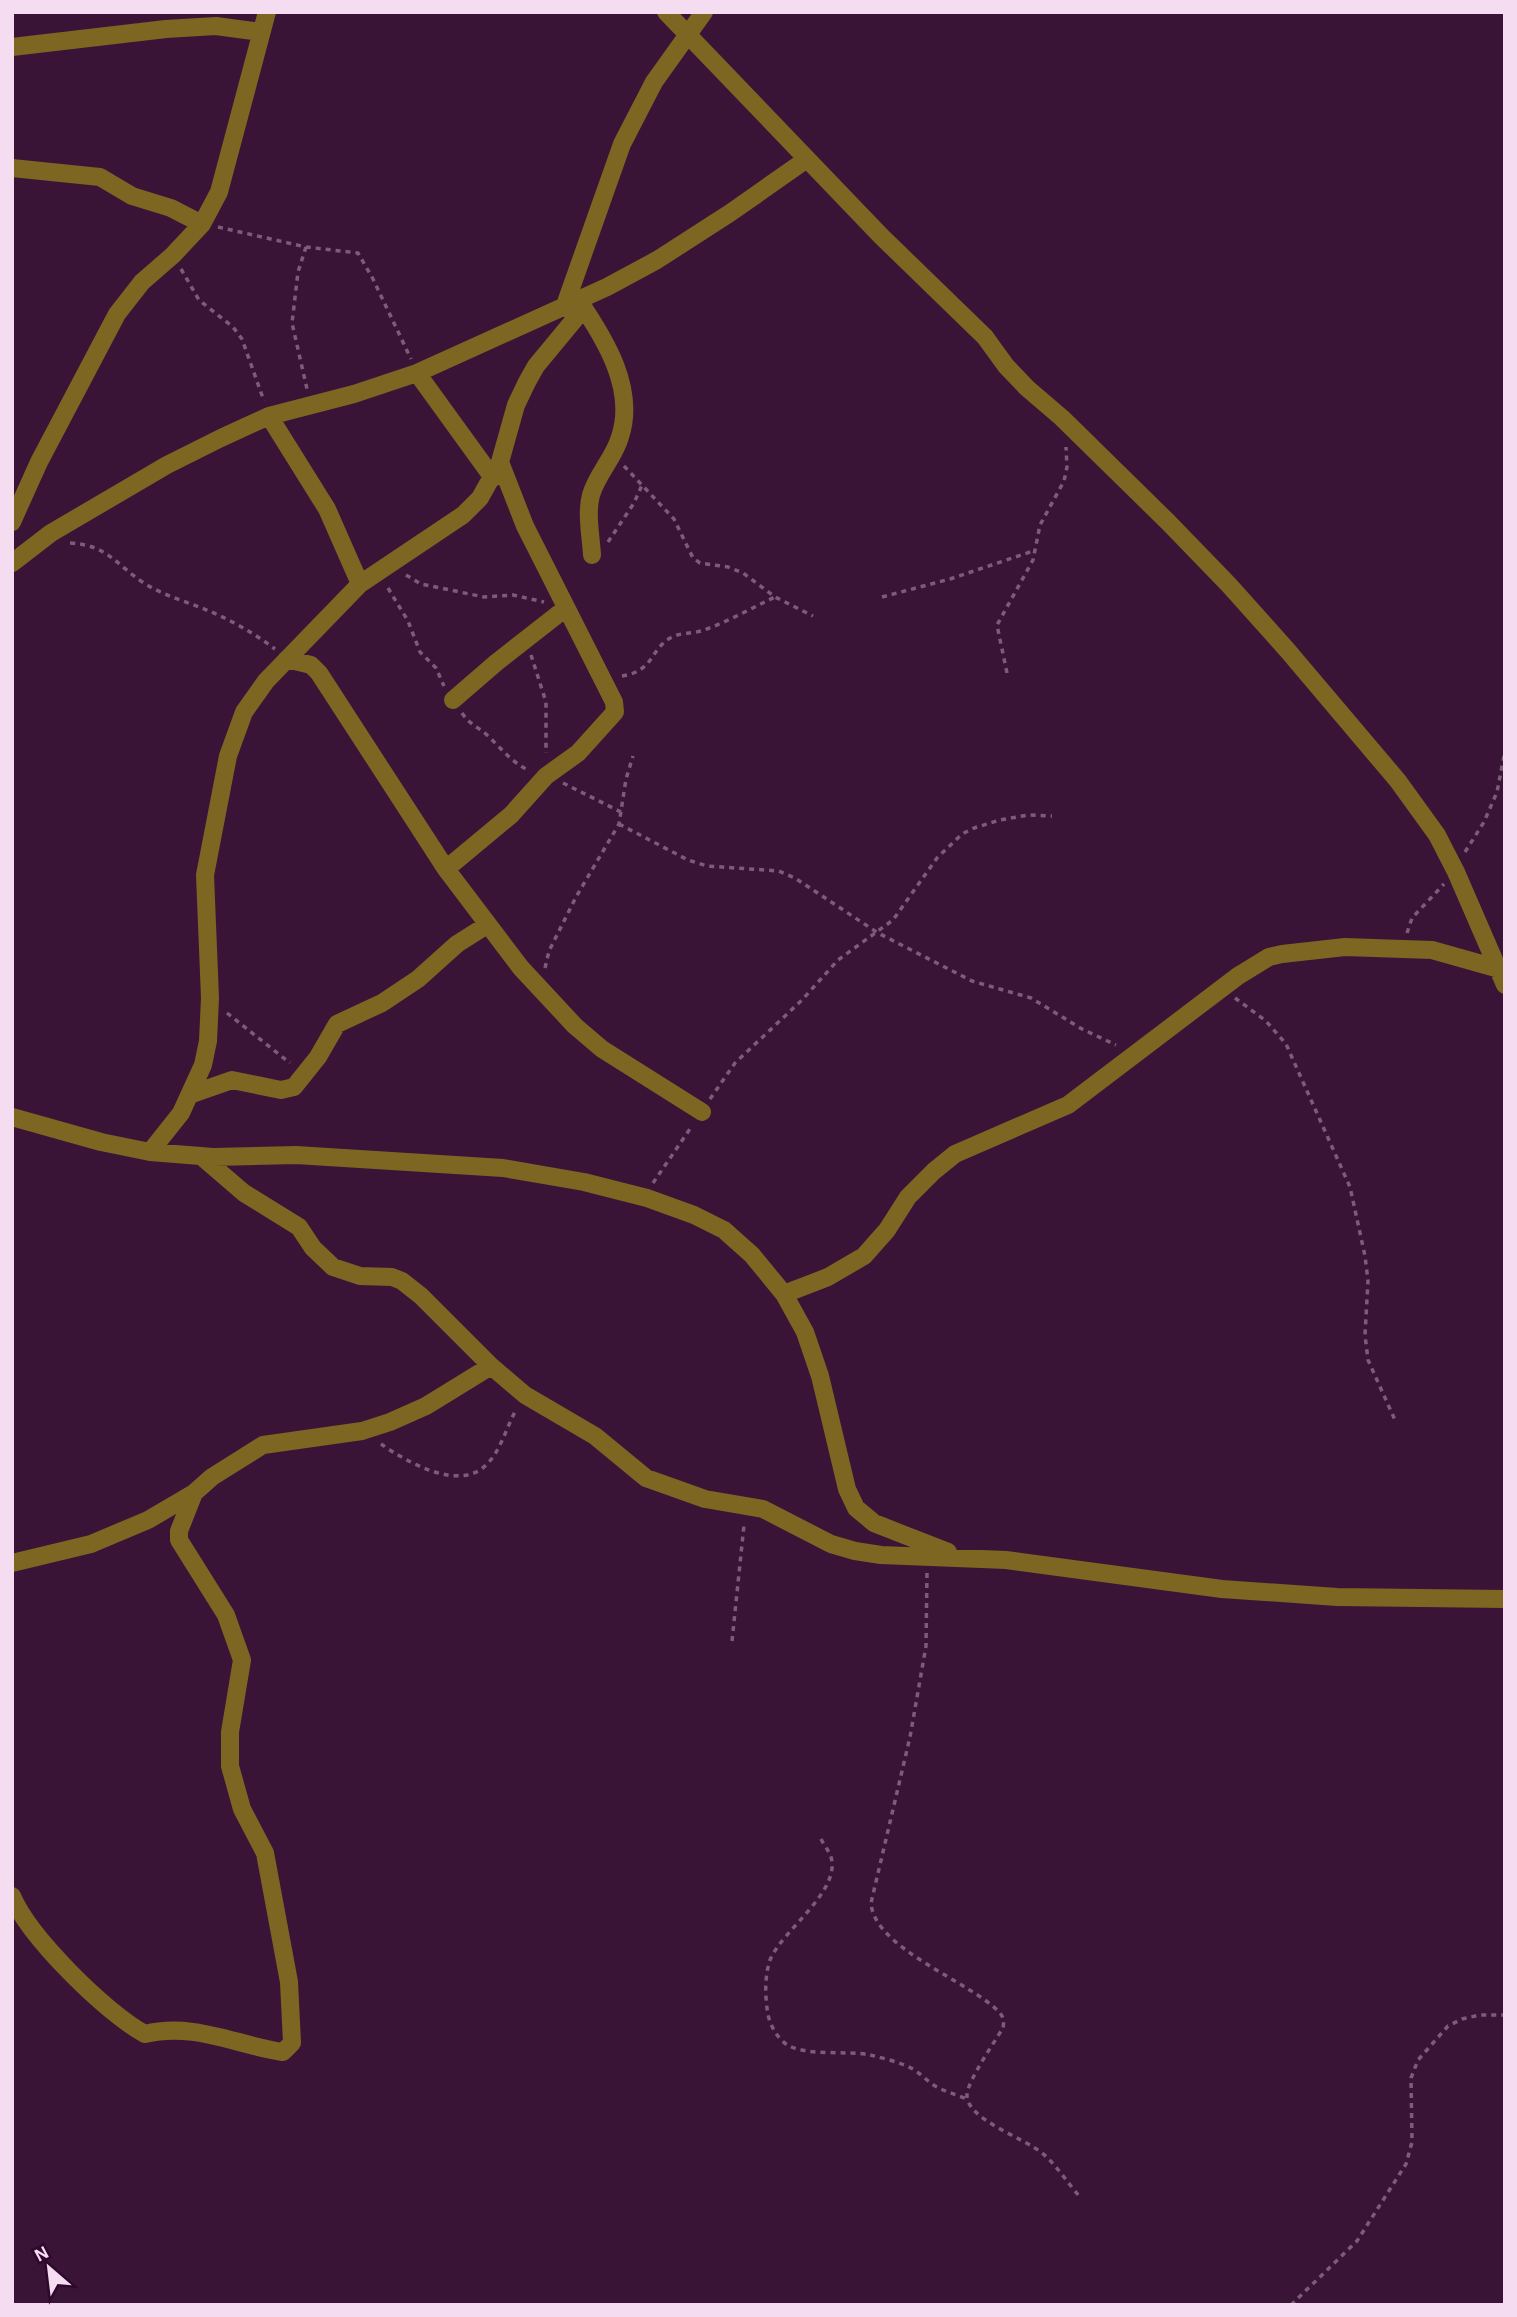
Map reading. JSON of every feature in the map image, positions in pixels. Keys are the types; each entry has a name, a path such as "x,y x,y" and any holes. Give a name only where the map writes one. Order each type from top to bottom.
{"street":[{"path":"12,522 39,462 117,314 142,282 173,255 202,224 219,192 267,12"},
{"path":"666,12 881,236 985,337 1006,366 1027,388 1062,418 1212,567 1288,651 1398,781 1437,835 1502,975"},
{"path":"150,1152 170,1128 192,1094 203,1065 208,1041 209,998 205,875 228,755 244,712 266,681 360,584 463,515 480,498 497,470 516,405 527,382 575,306 622,144 654,82 704,12"},
{"path":"12,47 203,26 260,32"},
{"path":"12,564 51,533 167,465 269,416 354,394 417,373 575,306 657,260 807,159"},
{"path":"12,168 100,177 132,196 171,208 202,224"},
{"path":"575,306 608,347 622,390 624,423 613,454 590,498 592,555"},
{"path":"417,373 497,470 614,702 615,712 578,753 546,770 511,815 446,869"},
{"path":"269,416 327,509 360,584"},
{"path":"453,700 565,608"},
{"path":"287,659 312,665 319,673 446,869 540,990 602,1049 702,1112"},
{"path":"192,1094 232,1080 287,1090 294,1087 306,1075 337,1024 382,1003 418,979 457,944 488,925"},
{"path":"784,1294 828,1278 864,1256 887,1230 908,1197 955,1154 1068,1105 1256,964 1282,954 1345,947 1432,950 1502,975"},
{"path":"12,1117 101,1142 150,1152 201,1156 296,1155 503,1168 584,1182 647,1198 694,1215 724,1230 752,1255 784,1294 805,1332 820,1376 847,1489 856,1508 874,1522 961,1557"},
{"path":"201,1156 244,1192 299,1227 313,1248 333,1267 360,1276 392,1277 402,1281 525,1395 595,1436 646,1478 705,1499 746,1505 780,1516 831,1544 881,1555 1006,1560 1222,1589 1337,1597 1505,1599"},
{"path":"12,1563 91,1544 148,1520 194,1493 212,1477 263,1446 294,1439 362,1431 390,1422 426,1406 491,1366"},
{"path":"12,1896 33,1932 63,1965 131,2027 145,2035 162,2030 193,2031 283,2052 292,2043 289,1982 265,1853 242,1809 230,1766 230,1732 242,1660 226,1615 179,1540 179,1531 194,1493"}],"path":[{"path":"202,224 306,247 358,253 417,373"},
{"path":"306,247 299,272 292,323 310,404"},
{"path":"173,255 200,300 233,327 242,338 269,416"},
{"path":"1007,673 997,625 1036,550 1040,525 1064,481 1067,467 1062,418"},
{"path":"613,454 674,519 694,558 700,563 728,567 743,573 775,597 813,616"},
{"path":"51,533 69,543 99,548 144,583 235,623 259,637 287,659"},
{"path":"882,597 950,579 1036,550"},
{"path":"392,562 413,581 421,584 484,597 513,595 565,608"},
{"path":"599,674 616,677 631,675 650,662 669,638 707,629 775,597"},
{"path":"525,640 546,702 546,770 621,812"},
{"path":"1404,949 1412,918 1456,872 1469,844 1484,822 1497,792 1505,751"},
{"path":"540,990 549,951 619,824 626,779 633,756"},
{"path":"647,1198 657,1176 735,1063 802,1000 838,961 897,916 937,858 962,834 1000,820 1028,815 1052,816"},
{"path":"619,824 688,860 707,866 779,871 822,894 878,933 972,981 1009,994 1031,998 1054,1014 1133,1055"},
{"path":"1222,990 1247,1005 1266,1021 1286,1044 1350,1187 1368,1281 1365,1335 1368,1360 1395,1420"},
{"path":"209,998 306,1075"},
{"path":"362,1431 398,1456 433,1473 471,1474 486,1466 499,1447 508,1424 525,1395"},
{"path":"732,1641 746,1505"},
{"path":"912,1556 927,1573 926,1646 871,1913 876,1923 914,1957 974,1993 1000,2013 1004,2020 1003,2028 968,2087 967,2099 971,2108 984,2119 1029,2143 1045,2156 1081,2198"},
{"path":"821,1839 831,1856 832,1866 828,1882 802,1918 780,1942 770,1961 765,1992 768,2017 778,2036 787,2045 797,2049 853,2052 910,2067 932,2084 967,2099"},
{"path":"1291,2305 1357,2241 1406,2164 1412,2142 1411,2078 1418,2060 1448,2026 1480,2015 1505,2015"}]}
